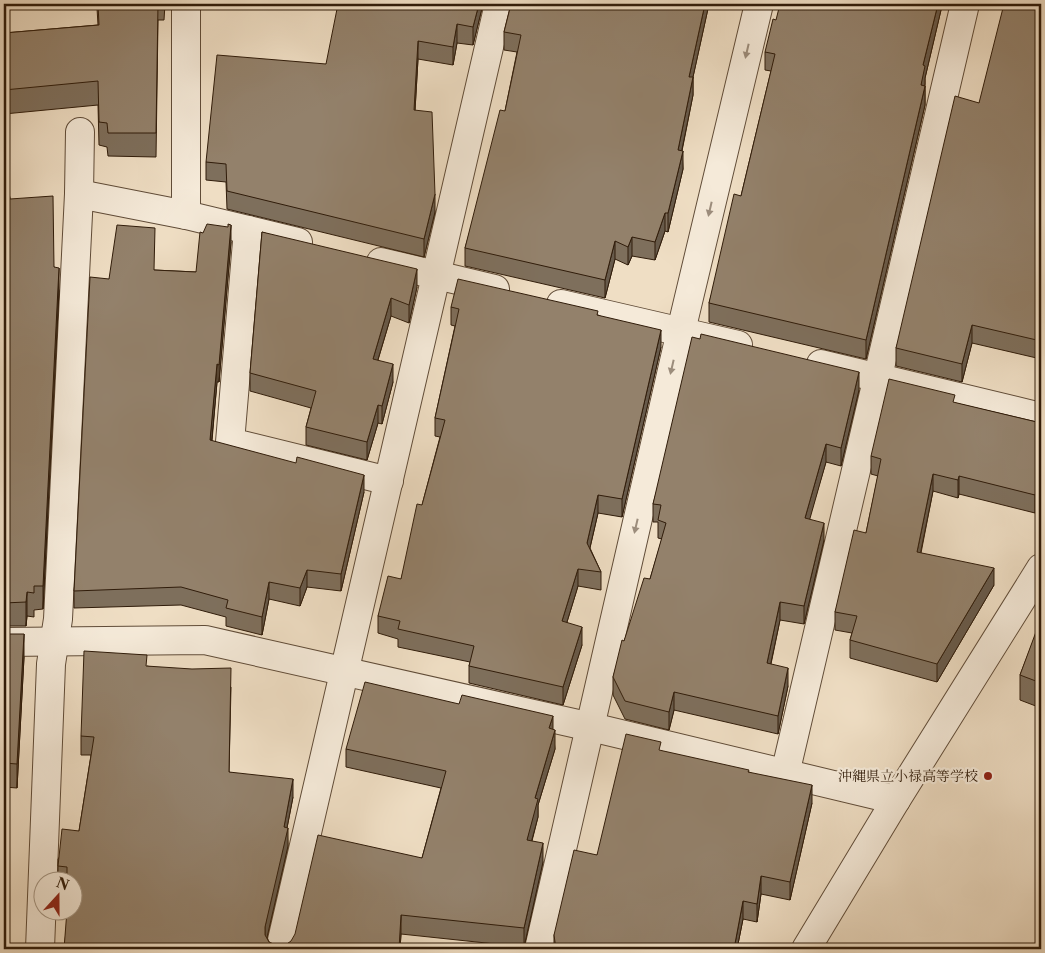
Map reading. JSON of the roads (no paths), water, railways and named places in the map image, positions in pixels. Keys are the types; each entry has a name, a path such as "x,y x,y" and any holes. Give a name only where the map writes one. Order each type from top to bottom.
{"street":[{"path":"186,4 186,215"},
{"path":"280,949 499,4"},
{"path":"540,949 681,331 759,4"},
{"path":"785,774 965,4"},
{"path":"1032,4 1041,6"},
{"path":"40,949 51,664 58,619 79,194 80,132"},
{"path":"79,194 186,215 323,248"},
{"path":"248,230 230,442 389,481"},
{"path":"361,257 766,351"},
{"path":"794,358 1041,417"},
{"path":"806,949 896,800 1041,568"},
{"path":"4,642 204,640 591,727 896,800"}],"place":[{"name":"沖縄県立小禄高等学校","path":"988,776"}]}
